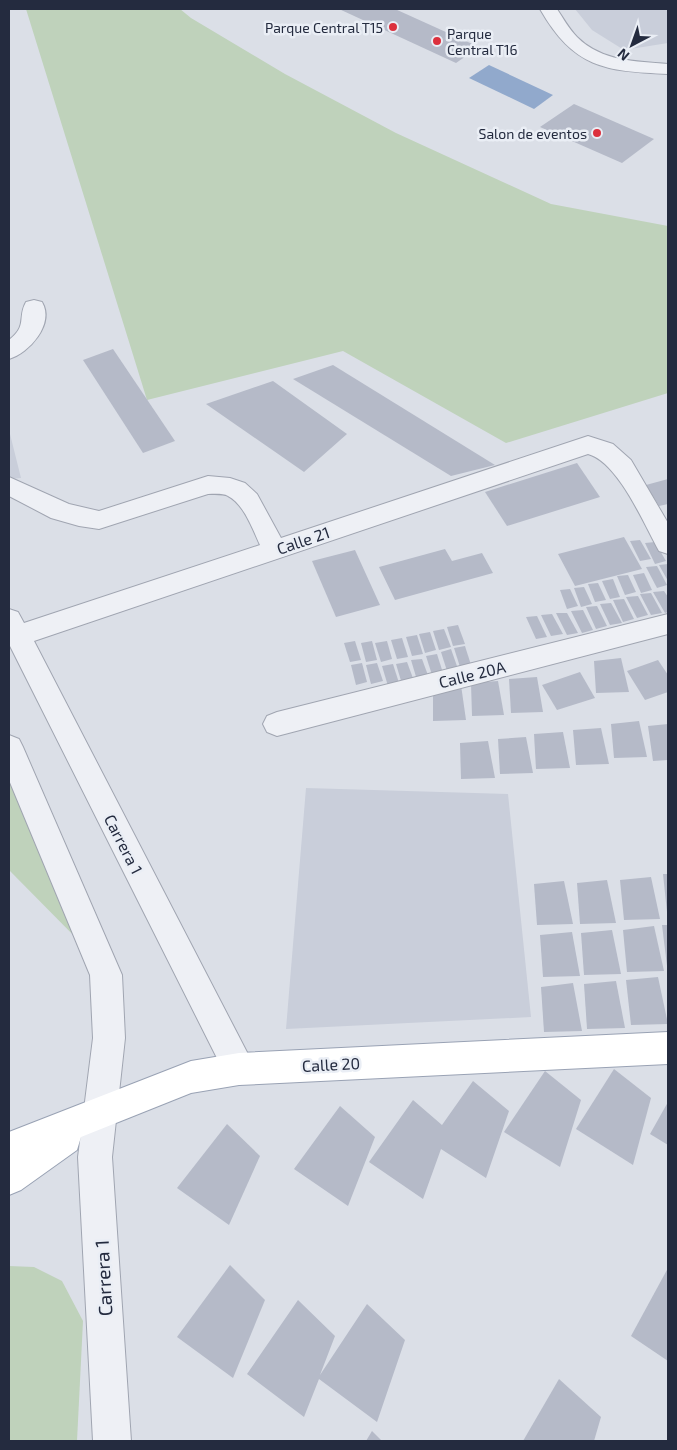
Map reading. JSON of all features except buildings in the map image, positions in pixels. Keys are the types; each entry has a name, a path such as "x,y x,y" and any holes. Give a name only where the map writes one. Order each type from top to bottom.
{"main road":[{"name":"Calle 20","path":"9,1149 192,1077 239,1069 668,1048"},
{"path":"9,1178 99,1114"}],"street":[{"path":"548,9 573,43 598,59 626,66 668,69"},
{"path":"9,351 26,338 32,330 34,307"},
{"name":"Calle 21","path":"14,627 275,550 588,445 605,450 623,466 668,544"},
{"path":"9,486 60,511 79,518 99,520 208,485 222,485 236,489 248,501 275,550"},
{"name":"Calle 20A","path":"277,724 668,624"},
{"name":"Carrera 1","path":"14,627 239,1069"},
{"name":"Carrera 1","path":"9,747 106,975 109,1038 95,1157 112,1441"}],"shaded area":[{"path":"575,9 668,9 668,43 624,50 592,30"},
{"path":"9,430 21,478 9,479"},
{"path":"306,788 508,794 531,1017 286,1029"}],"green space":[{"path":"26,9 180,9 191,18 285,74 396,133 551,204 668,226 668,393 506,443 343,351 147,400"},
{"path":"9,759 69,881 89,951 9,870"},
{"path":"9,1266 34,1267 62,1281 83,1321 77,1441 9,1441"}],"water":[{"path":"489,65 553,95 534,109 469,78"}],"place":[{"name":"Parque Central T15","path":"393,27"},
{"name":"Parque Central T16","path":"437,41"},
{"name":"Salon de eventos","path":"597,133"}]}
